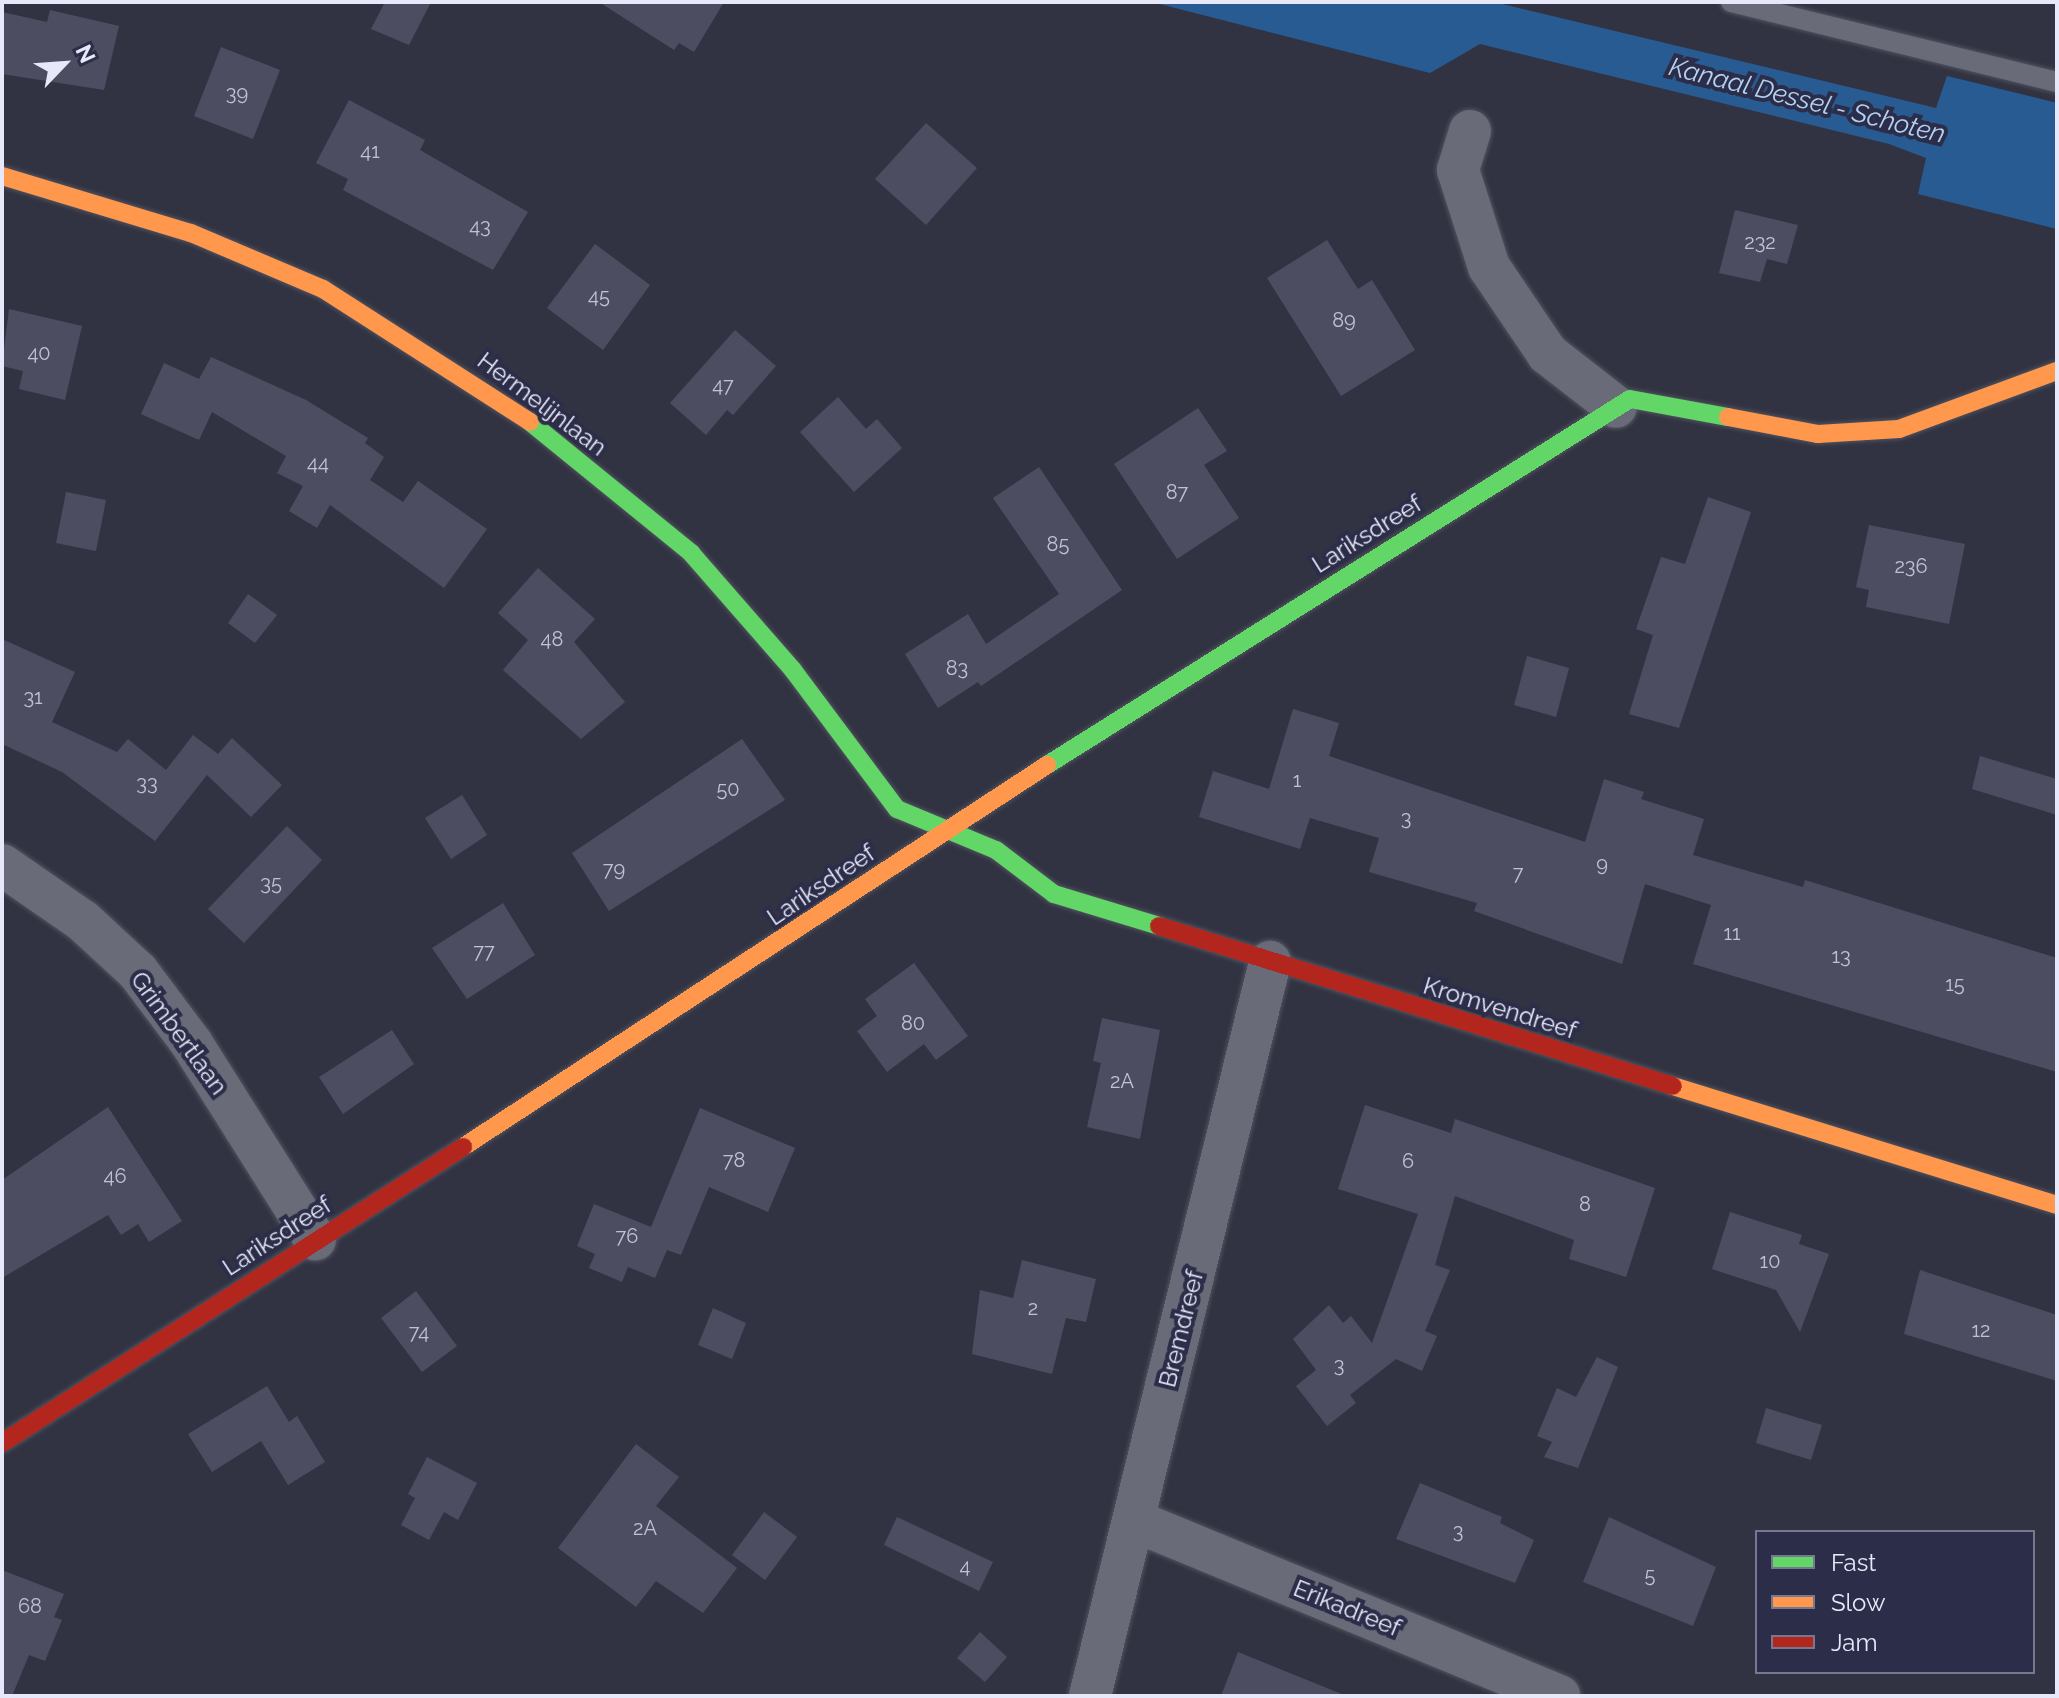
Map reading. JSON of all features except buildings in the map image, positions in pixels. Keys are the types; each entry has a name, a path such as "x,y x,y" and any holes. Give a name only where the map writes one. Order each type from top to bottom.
{"street":[{"path":"1470,131 1458,170 1489,267 1548,354 1616,407"},
{"name":"Hermelijnlaan","path":"2,176 191,233 323,289 478,386 553,438 691,553 793,670 897,809 940,832"},
{"name":"Lariksdreef","path":"2,1443 857,893 940,832 1630,399 1818,434 1899,429 2057,371"},
{"name":"Kromvendreef","path":"940,832 996,850 1054,894 2057,1205"},
{"name":"Grimbertlaan","path":"2,865 83,921 138,972 192,1044 315,1239"},
{"name":"Bremdreef","path":"1090,1696 1270,962"},
{"name":"Erikadreef","path":"1135,1521 1559,1696"}],"lane":[{"path":"1731,2 2057,82"}],"water":[{"name":"Kanaal Dessel - Schoten","path":"1152,2 1494,2 1936,108 1947,76 2057,103 2057,229 1918,194 1926,158 1889,144 1480,44 1430,73"}],"traffic: fast":[{"path":"1047,765 1630,399 1728,417"},
{"path":"530,422 691,553 793,670 897,809 996,850 1054,894 1159,926"}],"traffic: slow":[{"path":"2,176 191,233 323,289 530,422"},
{"path":"1728,417 1818,434 1899,429 2057,371"},
{"path":"463,1147 1047,765"},
{"path":"1673,1086 2057,1205"}],"traffic: jam":[{"path":"1159,926 1673,1086"},
{"path":"2,1443 463,1147"}]}
